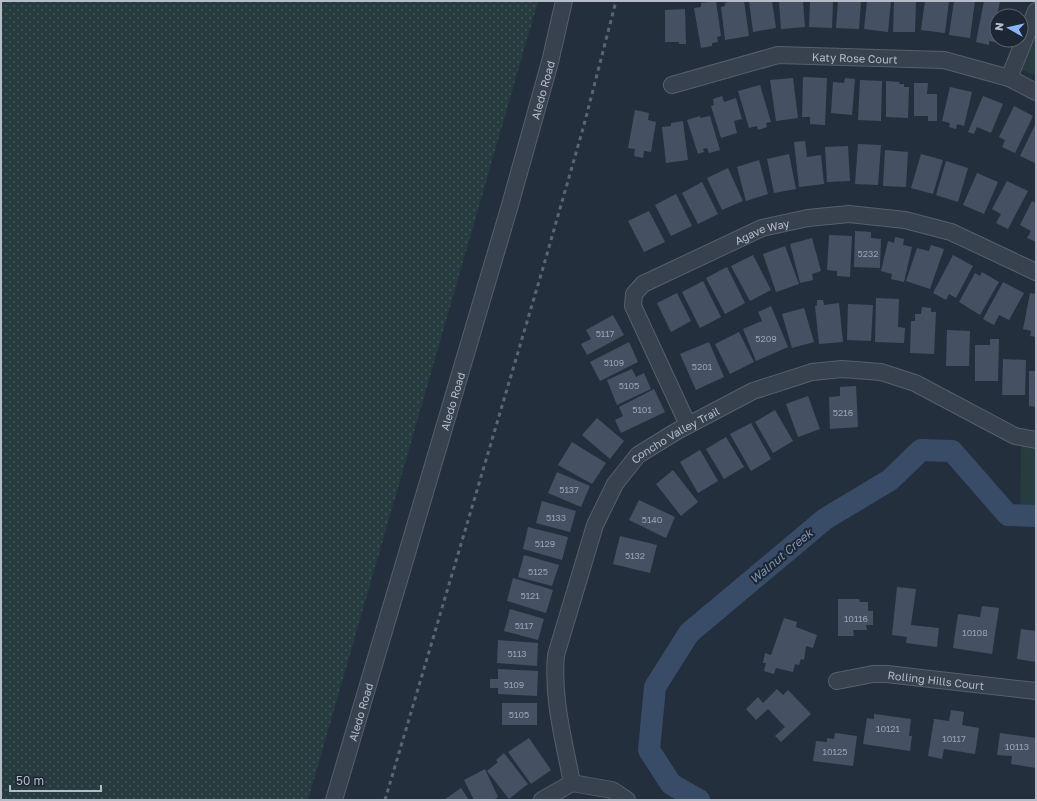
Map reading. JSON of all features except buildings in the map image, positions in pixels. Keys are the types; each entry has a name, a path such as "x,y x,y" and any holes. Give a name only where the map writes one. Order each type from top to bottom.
{"street":[{"name":"Aledo Road","path":"334,800 508,213 550,62 564,1"},
{"path":"1008,78 1036,11"},
{"name":"Katy Rose Court","path":"672,85 778,55 944,60 1008,78 1036,92"},
{"name":"Agave Way","path":"688,425 633,306 634,294 643,284 762,228 808,218 849,214 905,220 951,232 1036,272"},
{"name":"Concho Valley Trail","path":"572,783 557,703 554,678 556,656 595,525 615,484 638,455 688,425 753,391 812,372 842,369 881,372 915,383 1015,436 1036,440"},
{"name":"Rolling Hills Court","path":"837,681 873,674 887,674 1036,691"},
{"path":"542,800 572,783 612,790 627,800"}],"green space":[{"path":"1,1 538,1 308,800 1,800"},
{"path":"1036,30 1036,76 1020,69"},
{"path":"1021,444 1036,445 1036,511 1020,510"}],"waterway":[{"name":"Walnut Creek","path":"699,800 671,784 649,750 655,687 689,633 825,519 890,480 921,450 952,451 1008,515 1036,516"}],"railway":[{"path":"385,800 543,268 584,125 616,1"}]}
